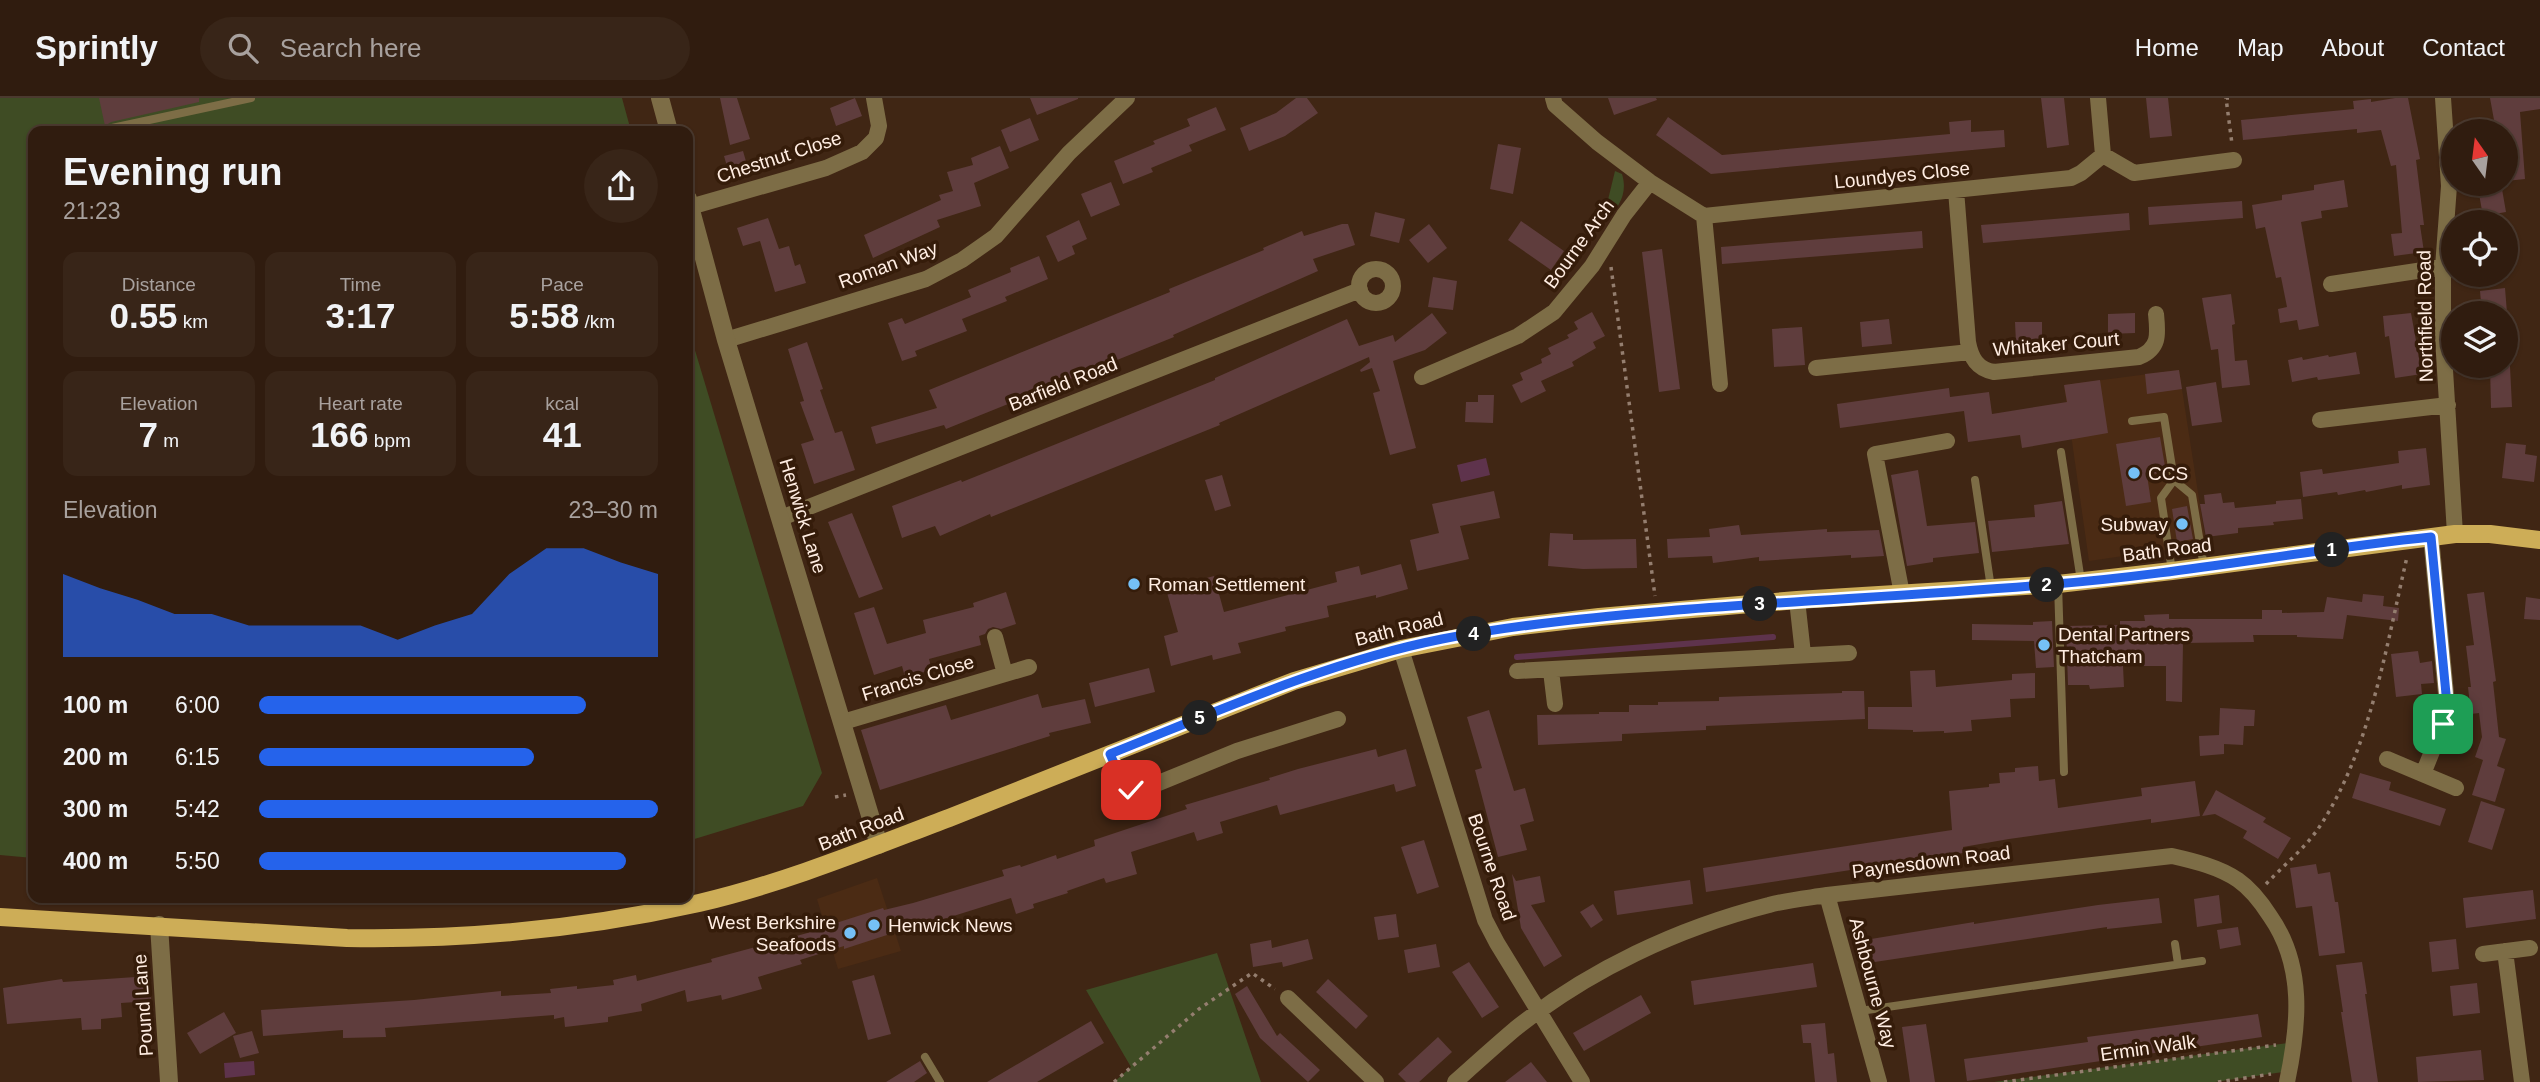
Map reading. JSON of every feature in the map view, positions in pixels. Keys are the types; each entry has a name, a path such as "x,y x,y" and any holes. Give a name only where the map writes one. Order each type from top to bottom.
{"main road":[{"name":"Bath Road","path":"0,916 347,937 441,937 575,926 701,902 807,872 1293,681 1401,649 1513,627 1797,600 2081,582 2455,534 2490,534 2540,540"}],"street":[{"path":"660,98 668,126"},
{"name":"Chestnut Close","path":"693,202 826,168 862,152 876,138 879,126 874,98"},
{"name":"Roman Way","path":"726,340 926,279 962,260 996,236 1069,153 1127,98"},
{"path":"1553,98 1555,104 1597,142 1650,182 1704,216 1720,384"},
{"path":"2098,98 2103,155 2122,168 2134,173 2234,160"},
{"name":"Northfield Road","path":"2443,98 2449,186 2447,210"},
{"name":"Loundyes Close","path":"1704,216 2071,178 2103,155"},
{"name":"Bourne Arch","path":"1422,377 1518,336 1554,312 1574,291 1650,182"},
{"name":"Whitaker Court","path":"1956,190 1970,352 1983,370 1994,372 2139,357 2152,351 2155,346 2158,336 2156,314"},
{"name":"Henwick Lane","path":"693,218 726,340 879,845"},
{"path":"2331,284 2441,267"},
{"name":"Northfield Road","path":"2443,287 2443,337 2455,534"},
{"name":"Barfield Road","path":"781,518 1360,290"},
{"path":"1816,368 1970,352"},
{"path":"2320,419 2448,405"},
{"path":"1902,594 1875,454 1947,441"},
{"path":"2423,774 2443,724 2446,694 2431,537"},
{"path":"1797,600 1803,654"},
{"name":"Francis Close","path":"995,637 1005,674"},
{"name":"Bourne Road","path":"1401,649 1485,919 1582,1082"},
{"path":"1517,671 1849,653"},
{"name":"Francis Close","path":"843,722 1029,667"},
{"path":"1552,671 1555,704"},
{"path":"1110,754 1123,783 1131,790 1139,791 1237,751 1338,719"},
{"path":"2387,759 2456,788"},
{"name":"Paynesdown Road","path":"1455,1082 1516,1028 1591,977 1638,952 1701,925 1770,904 1827,895 2172,856 2237,879 2255,895 2279,929 2287,948 2297,991 2298,1017 2288,1077"},
{"name":"Ashbourne Way","path":"1827,895 1879,1082"},
{"name":"Pound Lane","path":"159,925 169,1082"},
{"path":"2483,954 2530,948"},
{"path":"2505,951 2522,1082"},
{"path":"1288,998 1376,1082"}],"lane":[{"path":"121,126 251,98"},
{"path":"2132,421 2164,417 2174,480 2192,495 2204,567"},
{"path":"2061,452 2081,582"},
{"path":"1975,480 1991,589"},
{"path":"2172,571 2161,498 2174,480"},
{"path":"2058,584 2064,772"},
{"path":"2175,944 2178,964"},
{"path":"1860,1011 2202,961"},
{"path":"925,1057 940,1082"}],"path":[{"path":"2229,98 2226,98 2234,160"},
{"path":"1607,241 1657,612"},
{"path":"2255,895 2316,832 2342,789 2373,701 2408,555"},
{"path":"1114,1082 1199,1009 1252,973 1288,998"},
{"name":"Ermin Walk","path":"2004,1082 2295,1042"},
{"path":"2218,1082 2288,1077"}],"shaded area":[{"path":"2179,370 2206,544 2089,561 2064,385"},
{"path":"1486,458 1490,475 1461,482 1457,465"},
{"path":"877,878 901,951 838,969 817,899"},
{"path":"254,1061 255,1075 225,1078 224,1063"}],"green space":[{"path":"0,98 622,98 630,126 28,126 28,858 0,855"},
{"path":"1615,171 1622,174 1624,188 1619,205 1607,221 1606,208"},
{"path":"693,344 822,773 803,806 693,839"},
{"path":"1217,953 1261,1082 1114,1082 1131,1067 1086,990"},
{"path":"2295,1042 2289,1071 2215,1082 1994,1082"}],"building":[{"path":"99,98 199,98 199,102 111,122 105,126"},
{"path":"720,98 737,98 750,139 730,145"},
{"path":"855,98 862,116 836,126 830,108"},
{"path":"1030,98 1078,98 1078,99 1037,115"},
{"path":"1296,98 1307,98 1318,113 1285,136 1249,151 1240,128 1276,113"},
{"path":"1608,98 1656,98 1657,100 1614,115"},
{"path":"2041,98 2064,98 2069,145 2047,148"},
{"path":"2146,98 2168,98 2172,136 2150,138"},
{"path":"2408,98 2420,159 2416,160 2424,225 2420,225 2424,252 2394,256 2391,234 2402,233 2396,165 2391,166 2381,130 2357,133 2357,129 2243,140 2241,120 2354,109 2353,101 2371,99 2371,102"},
{"path":"2490,98 2540,98 2540,109 2520,112 2525,179 2518,180 2518,119 2494,119"},
{"path":"1216,107 1226,130 1189,145 1192,151 1151,168 1153,172 1123,184 1114,161 1190,126 1187,119"},
{"path":"1668,117 1722,155 1950,134 1949,122 1971,120 1971,132 2004,130 2005,147 1711,174 1656,135"},
{"path":"1030,118 1039,140 1010,152 1001,130"},
{"path":"1498,144 1521,148 1513,194 1490,189"},
{"path":"1000,146 1009,168 974,183 981,206 937,220 940,227 873,258 864,235 941,200 939,195 953,191 947,172 973,165 971,158"},
{"path":"743,151 750,175 731,180 724,156"},
{"path":"2344,180 2348,207 2321,211 2322,218 2301,222 2319,326 2299,330 2297,320 2280,323 2278,309 2287,307 2281,277 2276,278 2265,227 2256,229 2252,205 2282,200 2282,195 2314,190 2314,185"},
{"path":"1111,182 1120,205 1091,217 1081,194"},
{"path":"2479,196 2503,196 2506,210 2482,210"},
{"path":"2242,201 2243,218 2149,225 2148,207"},
{"path":"1375,212 1405,219 1399,243 1370,236"},
{"path":"2129,213 2130,230 1983,243 1981,225"},
{"path":"768,218 779,249 789,246 795,266 800,264 806,283 775,292 760,241 743,246 737,228"},
{"path":"1079,220 1087,239 1072,246 1075,254 1058,262 1046,236"},
{"path":"1521,221 1564,251 1551,270 1508,240"},
{"path":"1348,224 1355,245 1313,259 1318,271 1173,335 1174,337 946,429 944,425 876,444 871,427 937,408 929,390 1170,292 1169,289 1264,250 1263,248 1302,231 1304,236"},
{"path":"1429,224 1447,248 1428,263 1409,240"},
{"path":"1922,231 1923,248 1722,264 1721,247"},
{"path":"1662,249 1680,389 1659,392 1642,252"},
{"path":"1039,256 1048,279 1005,297 1007,301 962,319 967,331 915,351 917,356 902,361 888,323 902,318 905,324 971,297 968,290 1011,272 1010,268"},
{"path":"1433,277 1457,281 1453,310 1428,307"},
{"path":"2505,288 2506,301 2481,301 2480,291"},
{"path":"2231,294 2235,324 2232,325 2235,361 2247,360 2250,385 2222,388 2218,349 2211,350 2202,298"},
{"path":"1592,312 1605,336 1593,342 1596,348 1572,362 1574,366 1541,381 1546,391 1521,403 1512,385 1523,380 1520,373 1542,363 1541,359 1551,354 1548,348 1569,338 1567,335 1578,329 1574,322"},
{"path":"1432,313 1447,333 1425,350 1393,361 1416,448 1390,455 1373,393 1380,391 1372,368 1361,372 1360,370 1370,362 1369,357 1219,423 1220,425 991,517 990,514 940,536 935,526 902,538 892,506 961,480 962,482 1215,380 1347,319 1359,346 1393,335 1395,342"},
{"path":"2135,313 2135,333 2108,334 2108,314"},
{"path":"2411,313 2422,374 2395,378 2383,316"},
{"path":"1889,319 1892,344 1862,347 1860,322"},
{"path":"2015,322 2042,322 2042,342 2016,343"},
{"path":"1802,327 1805,365 1774,367 1772,329"},
{"path":"807,342 835,433 842,431 855,470 814,484 801,444 814,440 800,402 804,401 788,349"},
{"path":"2356,352 2360,374 2292,382 2288,360"},
{"path":"2179,370 2182,389 2147,394 2145,374"},
{"path":"2490,378 2511,378 2512,407 2491,408"},
{"path":"2100,380 2108,433 2022,448 2020,435 1968,442 1964,411 1840,428 1837,404 1949,388 1950,397 1989,392 1992,414 2067,402 2064,385"},
{"path":"2216,382 2222,422 2192,426 2186,387"},
{"path":"1478,395 1494,395 1493,423 1465,422 1466,402 1478,402"},
{"name":"CCS","path":"2160,437 2166,472 2147,475 2151,502 2126,506 2116,444"},
{"path":"2506,443 2526,445 2525,454 2537,456 2534,482 2502,478"},
{"path":"2426,448 2430,485 2402,489 2402,485 2366,492 2338,495 2337,492 2303,497 2300,472 2322,469 2323,474 2399,463 2398,451"},
{"path":"1918,470 1927,526 1975,522 1979,553 1933,558 1933,562 1907,566 1891,475"},
{"path":"1222,475 1231,506 1215,511 1205,480"},
{"path":"1494,491 1500,518 1460,526 1469,559 1417,571 1410,540 1439,533 1432,504"},
{"path":"2221,493 2223,503 2234,502 2235,508 2301,499 2303,519 2238,528 2238,533 2206,537 2200,504 2205,504 2204,495"},
{"path":"2062,501 2069,544 1992,552 1988,521 2035,517 2034,505"},
{"name":"Subway","path":"2187,506 2193,539 2177,542 2172,509"},
{"path":"852,513 883,589 859,598 828,522"},
{"path":"1739,525 1741,535 1827,529 1827,532 1879,530 1884,556 1851,558 1851,555 1759,561 1759,557 1713,563 1712,556 1668,558 1667,539 1710,537 1709,529"},
{"path":"1550,533 1573,534 1573,540 1636,539 1637,568 1583,569 1548,566"},
{"path":"1401,564 1408,589 1376,598 1376,595 1327,606 1329,617 1285,627 1286,631 1238,643 1241,653 1213,660 1212,655 1171,666 1164,636 1178,632 1166,589 1214,576 1224,612 1337,582 1335,572 1359,566 1361,575"},
{"path":"1006,592 1016,624 1001,629 988,629 985,634 979,636 981,645 929,659 932,670 905,677 902,666 874,675 854,613 874,607 887,644 926,633 923,620 974,607 973,603"},
{"path":"2484,592 2496,681 2493,682 2499,737 2506,739 2497,766 2505,769 2495,802 2472,795 2483,760 2475,757 2482,737 2479,713 2471,714 2468,687 2471,687 2466,646 2474,645 2467,594"},
{"path":"2363,594 2384,596 2383,606 2399,608 2398,621 2347,615 2343,639 2253,635 2254,642 2183,643 2182,702 2166,701 2166,666 2123,666 2124,687 2090,689 2089,685 2068,685 2066,626 2120,625 2120,621 2145,621 2144,615 2169,614 2169,619 2262,619 2262,610 2282,610 2282,613 2324,612 2327,597 2362,602"},
{"path":"2526,597 2540,599 2540,620 2524,619"},
{"path":"2052,621 2054,667 2036,668 2034,641 1972,640 1972,624 2033,625 2033,622"},
{"path":"2418,651 2420,663 2432,661 2434,683 2421,684 2422,694 2396,697 2391,654"},
{"path":"1149,668 1155,692 1095,707 1089,683"},
{"path":"1935,670 1936,687 2012,680 2012,674 2035,673 2035,698 2010,699 2011,717 1971,720 1972,731 1944,733 1868,729 1868,707 1912,707 1910,671"},
{"path":"1864,691 1865,719 1706,726 1706,730 1622,734 1622,741 1538,745 1537,715 1629,712 1629,705 1658,705 1658,702 1719,701 1719,697"},
{"path":"1038,694 1042,708 1085,699 1091,723 1049,733 1050,736 880,790 861,730 946,705 951,720"},
{"path":"2220,708 2255,710 2254,726 2244,726 2243,745 2224,744 2224,754 2200,756 2199,736 2219,735"},
{"path":"1489,710 1514,791 1525,788 1534,821 1520,825 1527,850 1498,857 1475,770 1482,768 1467,717"},
{"path":"1376,749 1378,757 1406,749 1416,786 1396,792 1394,784 1280,815 1277,805 1220,822 1223,833 1197,841 1194,832 1131,852 1137,874 1106,883 1104,878 1033,904 1034,908 1016,914 1011,898 844,949 844,946 800,960 802,964 758,977 762,989 722,1000 721,995 687,1002 685,990 641,1004 642,1011 608,1017 608,1022 565,1027 564,1017 554,1019 554,1015 385,1028 386,1037 343,1038 343,1030 263,1036 261,1010 414,1000 501,991 501,996 551,993 550,989 614,985 613,980 636,975 637,981 712,962 711,959 837,925 836,923 883,908 884,910 913,903 1004,876 1002,870 1020,865 1021,867 1056,855 1057,859 1095,846 1094,840 1187,809 1185,805 1298,769"},
{"path":"2038,766 2039,781 2055,779 2058,808 2142,796 2141,788 2195,781 2200,816 2151,823 2151,819 2009,839 1963,847 1963,853 1706,892 1703,868 1952,830 1949,791 1989,787 1989,784 2000,783 1999,773"},
{"path":"2360,773 2391,782 2389,790 2446,809 2440,826 2352,798"},
{"path":"2216,790 2266,818 2263,822 2291,838 2278,859 2243,838 2247,831 2215,814 2202,816"},
{"path":"2481,801 2505,809 2492,850 2468,842"},
{"path":"1424,840 1439,887 1417,894 1401,847"},
{"path":"2316,864 2318,874 2330,872 2335,902 2338,902 2345,953 2319,956 2312,906 2296,908 2290,868"},
{"path":"1512,874 1516,881 1540,876 1545,902 1531,905 1562,956 1544,967 1521,928"},
{"path":"1690,880 1693,904 1617,915 1614,891"},
{"path":"2533,890 2536,919 2466,928 2463,898"},
{"path":"2219,895 2222,923 2197,927 2194,899"},
{"path":"2159,898 2162,923 2107,927 1868,963 1865,940 1974,922"},
{"path":"1593,904 1603,920 1591,928 1580,912"},
{"path":"1396,914 1399,937 1378,940 1374,917"},
{"path":"2238,927 2241,945 2220,949 2217,930"},
{"path":"1308,939 1313,959 1283,967 1282,962 1253,967 1250,944 1271,940 1272,948"},
{"path":"2456,939 2459,969 2432,972 2429,942"},
{"path":"1436,944 1440,967 1408,973 1404,950"},
{"path":"1469,962 1499,1007 1482,1018 1452,972"},
{"path":"2362,962 2378,1082 2352,1082 2341,1012 2336,965"},
{"path":"1813,963 1817,987 1694,1005 1691,981"},
{"path":"874,975 891,1034 868,1040 852,981"},
{"path":"150,976 151,1001 121,1003 122,1017 101,1019 101,1029 82,1030 81,1018 7,1024 3,988 62,979 63,982"},
{"path":"1328,979 1368,1016 1356,1029 1316,992"},
{"path":"2477,983 2480,1013 2453,1016 2450,986"},
{"path":"1247,986 1277,1036 1280,1033 1320,1070 1308,1082 1260,1038 1235,994"},
{"path":"1641,995 1651,1013 1584,1051 1573,1033"},
{"path":"224,1012 236,1033 200,1054 187,1033"},
{"path":"2258,1014 2262,1037 1967,1081 1964,1059 2088,1042 2087,1037"},
{"path":"1091,1021 1104,1043 1037,1082 987,1082"},
{"path":"1825,1023 1828,1054 1834,1053 1837,1082 1815,1082 1811,1043 1803,1043 1801,1025"},
{"path":"1926,1024 1935,1082 1910,1082 1902,1027"},
{"path":"252,1031 259,1053 240,1058 233,1036"},
{"path":"1438,1037 1452,1052 1419,1082 1406,1082 1398,1074"},
{"path":"2481,1050 2484,1080 2418,1082 2416,1057"},
{"path":"920,1061 927,1073 914,1082 886,1082"},
{"path":"1531,1062 1547,1082 1505,1082"}],"waterway":[{"path":"1517,657 1773,637"}],"place":[{"name":"CCS","path":"2134,473"},
{"name":"Subway","path":"2182,524"},
{"name":"Roman Settlement","path":"1134,584"},
{"name":"Dental Partners Thatcham","path":"2044,645"},
{"name":"Henwick News","path":"874,925"},
{"name":"West Berkshire Seafoods","path":"850,933"}],"route":[{"path":"1131,790 1123,783 1110,754 1293,681 1440,640 1513,627 1599,617 1797,600 2058,584 2431,537 2446,694 2443,724"}]}
